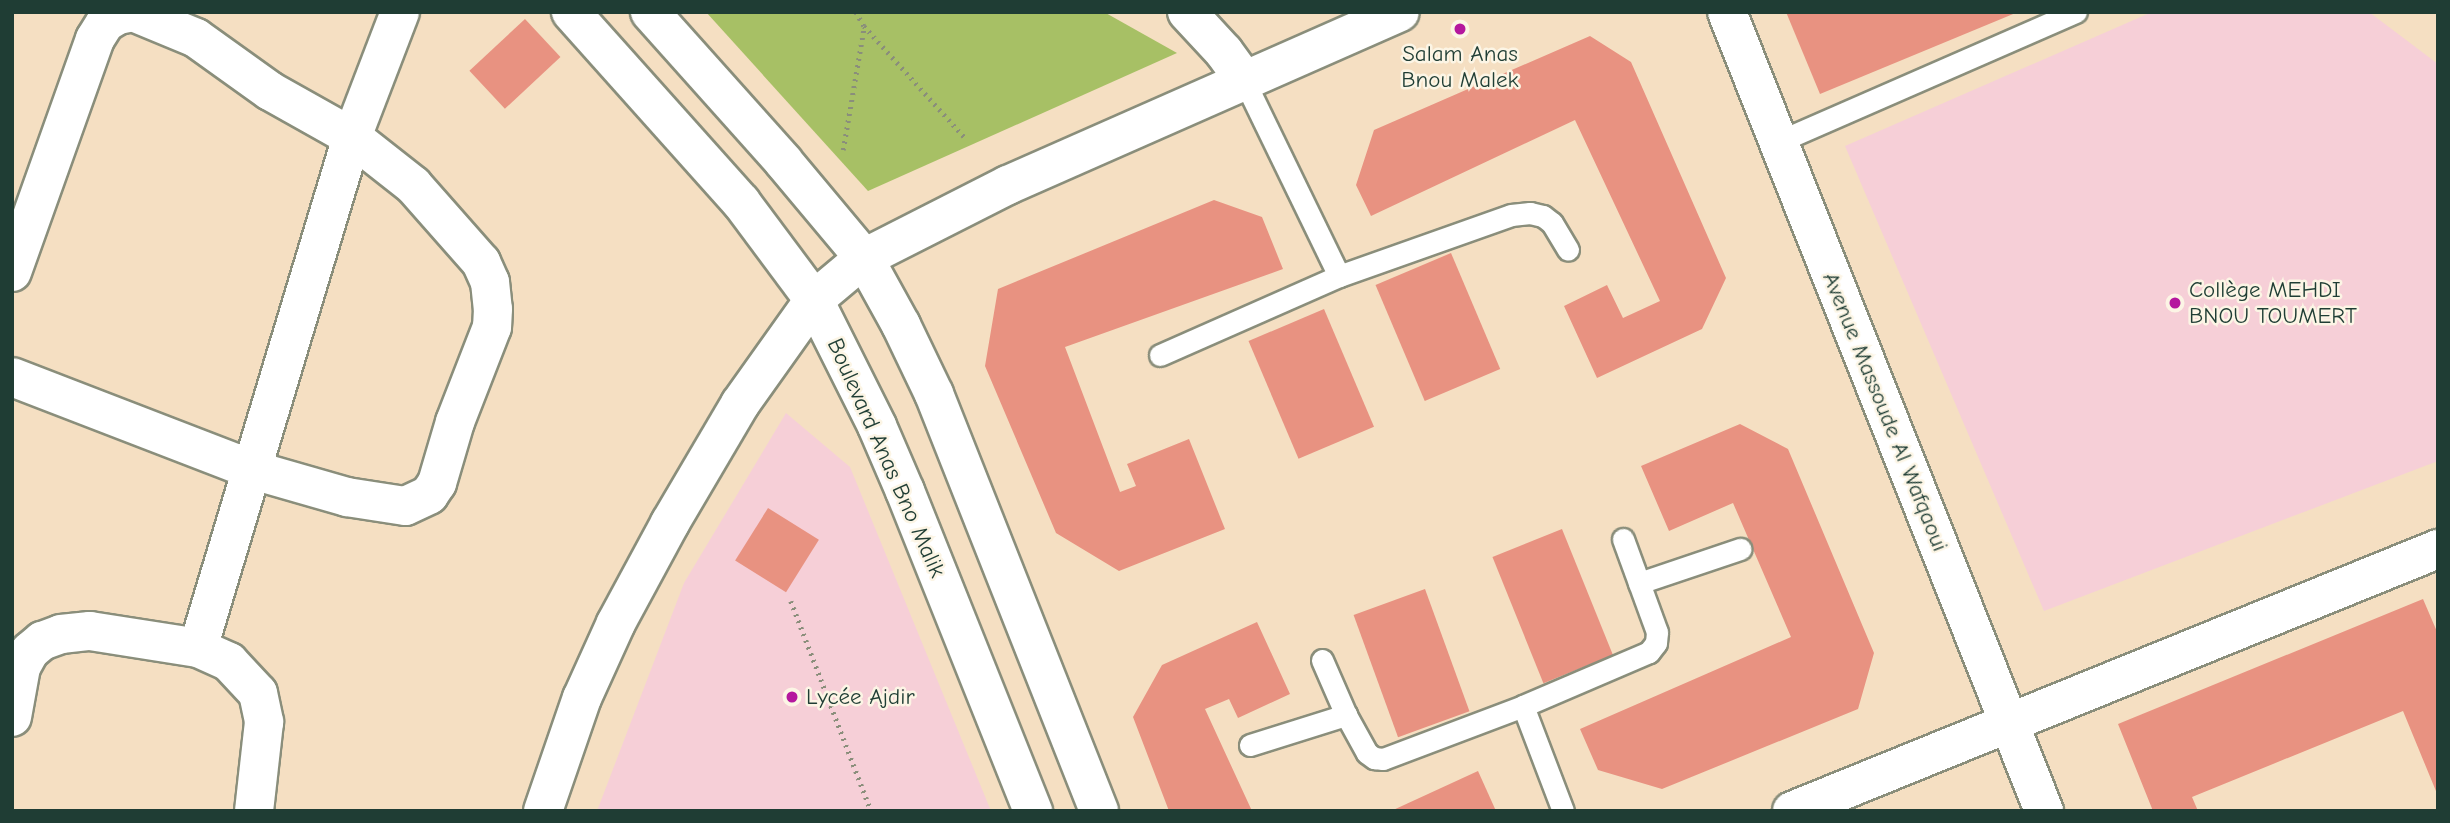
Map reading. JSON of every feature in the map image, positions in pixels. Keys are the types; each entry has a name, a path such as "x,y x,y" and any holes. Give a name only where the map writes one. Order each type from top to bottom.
{"street":[{"path":"12,272 95,39 105,23 118,15 133,12 196,38 270,91 352,137 413,185 481,262 490,282 492,327 455,422 437,483 429,495 418,503 405,506 389,505 253,470 12,377"},
{"path":"198,648 352,137 400,12"},
{"name":"Boulevard Anas Bno Malik","path":"571,12 741,202 814,300 877,426 905,491 1033,811"},
{"path":"650,12 783,161 864,258 901,325 934,394 1099,811"},
{"path":"1187,12 1217,44 1244,80"},
{"path":"543,811 582,698 658,545 740,404 814,300 864,258 1052,164 1244,80 1355,21 1400,12"},
{"name":"Avenue Massoude Al Wafqaoui","path":"1727,12 2044,811"},
{"path":"1792,811 2438,549"},
{"path":"12,717 21,667 30,651 42,642 61,634 90,631 198,648 229,662 258,693 264,722 254,811"}],"lane":[{"path":"1778,142 2076,12"},
{"path":"1244,80 1339,276"},
{"path":"1160,355 1339,276 1485,223 1520,214 1543,216 1552,223 1569,250"},
{"path":"1322,660 1346,715 1367,753 1383,759 1523,706 1649,652 1656,643 1657,632 1623,539"},
{"path":"1639,583 1740,549"},
{"path":"1523,706 1563,811"},
{"path":"1250,745 1346,715"}],"path":[{"path":"856,12 864,26 966,139"},
{"path":"844,150 864,26"},
{"path":"791,601 871,811"}],"shaded area":[{"name":"Collège MEHDI BNOU TOUMERT","path":"2152,12 2369,12 2438,64 2438,461 2044,611 1845,146"},
{"name":"Lycée Ajdir","path":"786,413 850,467 991,811 597,811 684,583"}],"green space":[{"path":"706,12 1104,12 1177,53 868,191"}],"building":[{"path":"1786,12 2018,12 1820,94"},
{"path":"525,19 560,57 505,109 469,71"},
{"path":"1590,36 1631,62 1726,278 1702,329 1597,378 1564,306 1607,285 1623,318 1660,301 1575,120 1371,216 1356,185 1374,130"},
{"path":"1214,200 1262,217 1283,269 1065,347 1120,492 1136,486 1127,464 1189,439 1225,529 1119,571 1056,533 985,366 998,289"},
{"path":"1451,253 1500,369 1425,401 1376,285"},
{"path":"1324,309 1374,427 1299,459 1249,341"},
{"path":"1740,424 1788,449 1874,653 1858,709 1662,789 1598,770 1580,729 1791,637 1733,503 1669,531 1641,466"},
{"path":"768,508 819,540 786,592 735,561"},
{"path":"1562,529 1613,655 1543,683 1492,557"},
{"path":"1425,589 1469,711 1398,737 1354,615"},
{"path":"2423,599 2438,634 2438,796 2403,711 2192,797 2198,811 2153,811 2118,724"},
{"path":"1257,622 1290,694 1238,718 1229,699 1205,709 1252,811 1169,811 1133,717 1162,665"},
{"path":"1478,771 1496,811 1391,811"}],"place":[{"name":"Salam Anas Bnou Malek","path":"1460,29"},
{"name":"Collège MEHDI BNOU TOUMERT","path":"2175,303"},
{"name":"Lycée Ajdir","path":"792,697"}]}
